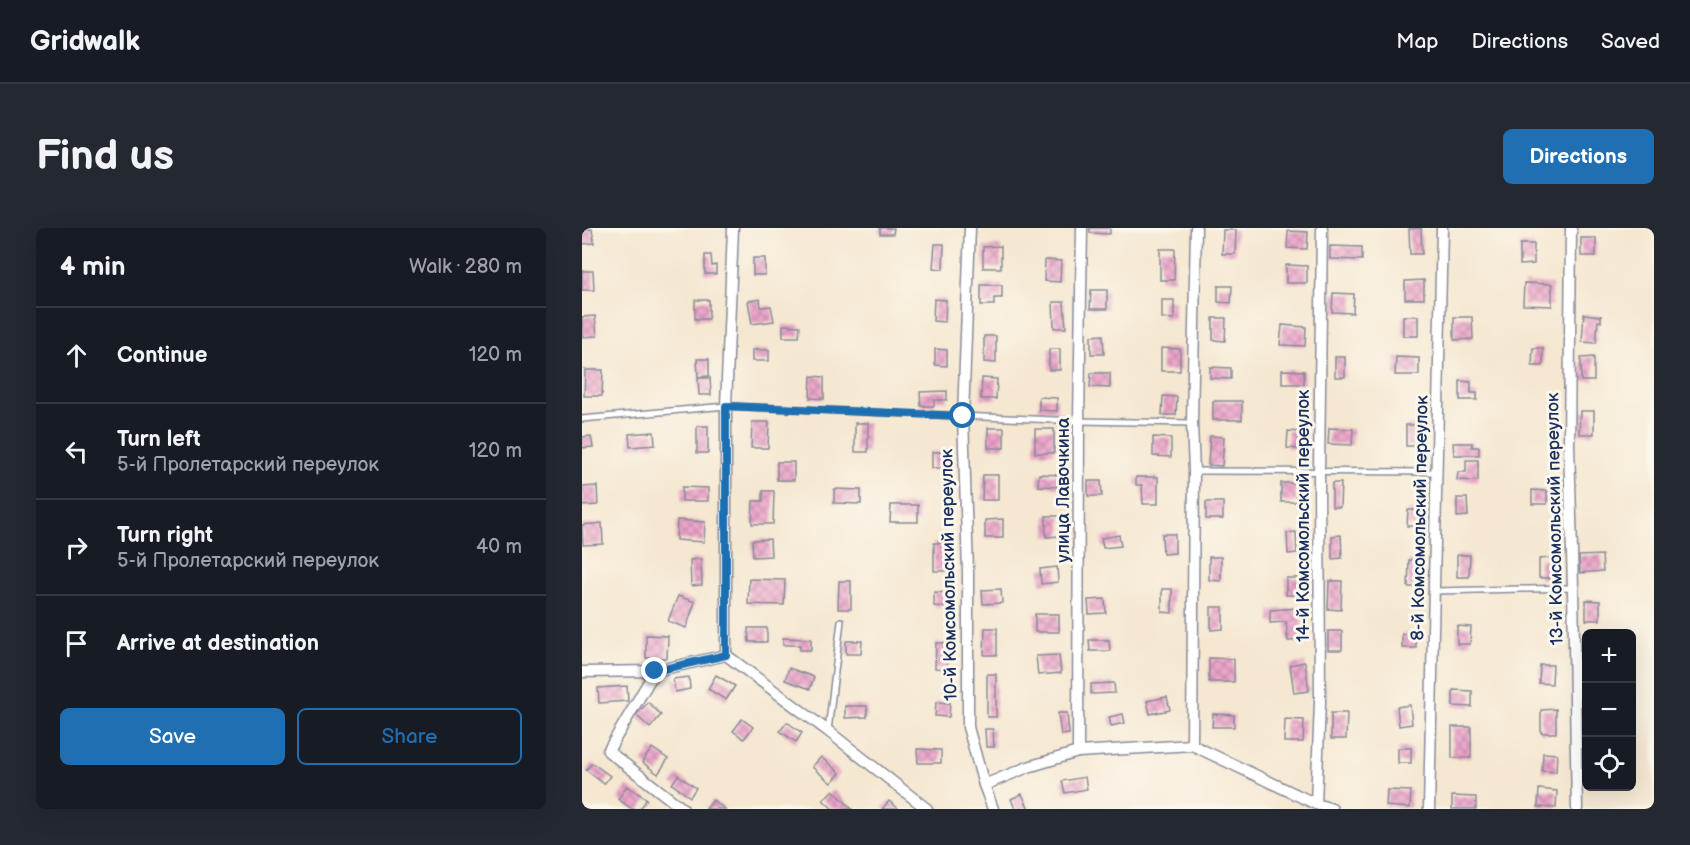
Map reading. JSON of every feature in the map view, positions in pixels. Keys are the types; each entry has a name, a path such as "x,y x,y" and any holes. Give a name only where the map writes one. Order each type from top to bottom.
{"street":[{"path":"726,655 726,406 733,228"},
{"name":"10-й Комсомольский переулок","path":"970,228 963,416 968,572 968,727 993,809"},
{"name":"улица Лавочкина","path":"1078,752 1082,228"},
{"path":"1192,745 1194,471 1192,423 1196,228"},
{"name":"14-й Комсомольский переулок","path":"1316,804 1320,702 1318,472 1322,228"},
{"name":"8-й Комсомольский переулок","path":"1429,809 1442,228"},
{"name":"13-й Комсомольский переулок","path":"1571,228 1569,445 1577,809"},
{"path":"582,672 655,671 726,655 927,809"},
{"path":"655,671 608,751 683,809"},
{"path":"984,785 1028,767 1078,752 1192,745 1316,804 1332,809"}],"lane":[{"path":"582,418 726,406 1079,421 1192,423"},
{"path":"1194,471 1438,472"},
{"path":"1435,591 1573,588"},
{"path":"828,731 841,621"}],"building":[{"path":"880,228 894,228 893,234 880,234"},
{"path":"1090,228 1110,228 1110,234 1090,233"},
{"path":"1421,228 1422,254 1410,254 1409,229"},
{"path":"592,229 594,243 582,244 582,230"},
{"path":"1223,230 1236,230 1235,254 1222,254"},
{"path":"1288,231 1308,232 1307,249 1287,248"},
{"path":"1581,238 1596,238 1596,256 1581,256"},
{"path":"935,244 944,244 943,269 933,268"},
{"path":"1520,244 1534,244 1534,264 1520,265"},
{"path":"1001,246 1001,268 983,268 983,247"},
{"path":"1330,246 1362,247 1362,260 1330,259"},
{"path":"1160,249 1175,249 1174,280 1160,280"},
{"path":"705,255 711,255 712,266 716,265 716,274 705,274"},
{"path":"753,258 765,258 765,275 753,275"},
{"path":"1045,260 1061,261 1060,282 1044,281"},
{"path":"1286,265 1307,266 1307,283 1286,283"},
{"path":"582,271 593,271 594,290 582,290"},
{"path":"1424,280 1424,299 1405,299 1405,281"},
{"path":"1524,283 1552,284 1552,306 1523,305"},
{"path":"981,285 1002,285 1002,298 994,298 994,305 981,305"},
{"path":"1218,286 1232,286 1231,303 1218,302"},
{"path":"1091,290 1107,290 1107,309 1090,309"},
{"path":"1333,293 1354,294 1353,313 1332,312"},
{"path":"760,299 761,307 771,306 774,321 752,324 748,301"},
{"path":"934,299 946,300 945,322 933,321"},
{"path":"695,300 709,300 709,319 695,319"},
{"path":"1162,300 1174,300 1174,319 1162,318"},
{"path":"1053,302 1064,302 1066,328 1054,328"},
{"path":"1584,314 1601,316 1601,322 1598,321 1596,343 1582,342"},
{"path":"595,316 597,336 583,337 582,317"},
{"path":"1403,316 1418,316 1418,336 1403,336"},
{"path":"1454,317 1472,317 1473,339 1454,340"},
{"path":"1213,318 1226,318 1225,341 1213,340"},
{"path":"783,325 800,326 799,337 783,337"},
{"path":"1282,325 1306,327 1305,346 1280,345"},
{"path":"1103,335 1104,354 1091,354 1091,336"},
{"path":"984,336 996,336 996,363 984,362"},
{"path":"1161,348 1180,349 1180,371 1161,371"},
{"path":"1533,348 1543,348 1543,366 1532,366"},
{"path":"935,349 947,350 947,366 935,365"},
{"path":"1049,349 1060,349 1060,370 1049,370"},
{"path":"752,350 769,350 769,361 752,361"},
{"path":"1335,357 1345,357 1345,377 1335,377"},
{"path":"1396,357 1419,358 1419,375 1395,375"},
{"path":"1594,357 1594,381 1581,381 1581,358"},
{"path":"697,359 709,359 709,376 698,377"},
{"path":"1210,367 1231,368 1231,379 1210,378"},
{"path":"585,370 603,370 602,396 584,396"},
{"path":"1282,370 1304,371 1304,384 1282,384"},
{"path":"1091,373 1110,373 1110,388 1090,387"},
{"path":"811,376 824,377 824,399 810,398"},
{"path":"698,378 710,378 711,395 699,395"},
{"path":"982,378 997,379 996,399 981,399"},
{"path":"1460,381 1471,382 1471,393 1477,393 1477,400 1460,400"},
{"path":"947,391 947,400 934,400 934,406 921,406 920,392"},
{"path":"1163,396 1177,397 1176,415 1162,415"},
{"path":"1039,397 1057,398 1057,411 1039,410"},
{"path":"1213,401 1242,401 1242,420 1213,420"},
{"path":"1580,411 1594,411 1594,434 1579,434"},
{"path":"752,422 769,422 768,448 751,448"},
{"path":"855,423 868,423 868,452 855,452"},
{"path":"1406,425 1419,425 1419,446 1406,446"},
{"path":"697,426 708,426 708,453 697,453"},
{"path":"988,428 1004,428 1004,448 988,448"},
{"path":"1329,428 1353,429 1352,445 1328,444"},
{"path":"1035,429 1054,429 1054,453 1035,453"},
{"path":"1288,431 1301,432 1300,449 1287,448"},
{"path":"654,432 655,445 630,447 629,434"},
{"path":"591,436 593,447 582,448 582,437"},
{"path":"1210,436 1224,437 1222,466 1208,465"},
{"path":"1153,437 1171,438 1171,457 1153,456"},
{"path":"1453,443 1472,443 1472,447 1479,447 1479,455 1454,455"},
{"path":"932,452 945,452 945,468 932,468"},
{"path":"1466,460 1478,460 1478,481 1457,480 1458,472 1466,472"},
{"path":"777,462 794,462 794,480 777,480"},
{"path":"1039,474 1062,475 1062,487 1038,486"},
{"path":"983,475 998,475 998,500 982,500"},
{"path":"1136,477 1158,477 1158,504 1143,504 1142,485 1136,485"},
{"path":"1088,481 1101,481 1102,496 1088,496"},
{"path":"1281,483 1296,483 1296,502 1281,502"},
{"path":"1332,483 1341,483 1340,507 1332,507"},
{"path":"597,486 598,505 582,506 582,487"},
{"path":"682,487 708,488 708,501 682,501"},
{"path":"834,489 861,490 861,504 834,503"},
{"path":"1532,490 1547,491 1547,504 1532,504"},
{"path":"763,491 774,491 773,524 752,524 753,501 763,501"},
{"path":"1457,498 1467,498 1468,516 1457,517"},
{"path":"1206,502 1223,502 1223,519 1206,519"},
{"path":"891,505 918,505 918,522 890,522"},
{"path":"1408,510 1419,510 1419,526 1407,526"},
{"path":"1046,516 1061,516 1061,536 1046,537"},
{"path":"1003,519 1003,538 985,538 985,520"},
{"path":"677,520 705,522 704,542 676,540"},
{"path":"602,523 603,544 583,545 582,525"},
{"path":"1296,532 1297,553 1288,554 1287,533"},
{"path":"1162,534 1175,534 1175,553 1163,554"},
{"path":"1119,535 1121,546 1103,548 1101,538"},
{"path":"1341,535 1342,558 1332,559 1332,536"},
{"path":"770,539 771,556 753,557 752,540"},
{"path":"934,543 951,543 950,571 934,571"},
{"path":"1457,555 1470,555 1469,577 1457,577"},
{"path":"1602,555 1603,571 1580,573 1579,556"},
{"path":"1209,557 1221,557 1221,581 1209,580"},
{"path":"1552,558 1553,578 1539,578 1539,559"},
{"path":"701,559 702,585 691,586 690,560"},
{"path":"1409,560 1419,561 1418,580 1422,580 1422,587 1408,587"},
{"path":"1057,567 1058,582 1041,584 1040,569"},
{"path":"1286,578 1299,578 1299,595 1286,595"},
{"path":"749,579 785,580 784,605 748,604"},
{"path":"839,581 851,581 851,609 838,609"},
{"path":"1329,581 1342,581 1341,610 1328,609"},
{"path":"1001,589 1002,603 983,604 982,590"},
{"path":"1162,589 1172,589 1172,613 1162,612"},
{"path":"934,592 946,593 946,607 934,606"},
{"path":"678,596 695,602 686,628 668,621"},
{"path":"1105,599 1106,613 1089,614 1088,600"},
{"path":"1586,600 1600,601 1600,620 1586,620"},
{"path":"1211,607 1223,607 1223,629 1211,630"},
{"path":"1300,608 1303,640 1288,641 1286,622 1270,623 1270,610"},
{"path":"1035,614 1059,614 1059,632 1035,632"},
{"path":"1457,626 1471,627 1470,644 1457,644"},
{"path":"748,628 767,628 767,642 749,642"},
{"path":"985,628 997,628 997,655 984,655"},
{"path":"1328,631 1342,631 1342,650 1328,650"},
{"path":"1416,633 1416,648 1402,648 1402,634"},
{"path":"646,635 668,636 667,658 646,658"},
{"path":"783,638 811,639 811,650 800,650 800,645 783,645"},
{"path":"1089,640 1109,640 1110,651 1090,651"},
{"path":"846,641 862,641 861,654 846,654"},
{"path":"936,643 948,643 947,669 935,668"},
{"path":"1059,655 1061,673 1038,675 1036,656"},
{"path":"1209,658 1234,659 1234,682 1209,682"},
{"path":"1305,662 1309,691 1294,693 1290,665"},
{"path":"1540,665 1553,665 1552,684 1539,683"},
{"path":"789,668 814,677 810,689 785,680"},
{"path":"987,674 996,674 996,717 987,717"},
{"path":"716,675 735,686 726,700 708,689"},
{"path":"689,677 690,689 675,692 673,679"},
{"path":"1114,683 1115,693 1091,694 1091,684"},
{"path":"627,686 628,701 599,703 598,688"},
{"path":"1453,690 1472,691 1472,707 1453,706"},
{"path":"1167,697 1170,710 1150,714 1147,701"},
{"path":"648,702 661,715 650,728 636,715"},
{"path":"936,702 950,703 949,717 935,716"},
{"path":"1410,705 1412,724 1399,726 1397,707"},
{"path":"845,706 867,706 867,717 845,718"},
{"path":"1556,709 1556,733 1541,733 1541,710"},
{"path":"1058,713 1067,713 1069,734 1061,735"},
{"path":"1331,713 1347,713 1346,739 1331,739"},
{"path":"1123,714 1125,723 1111,726 1109,717"},
{"path":"1213,714 1234,715 1234,727 1212,727"},
{"path":"742,719 753,727 744,739 733,731"},
{"path":"1285,719 1304,720 1303,742 1284,742"},
{"path":"787,722 802,733 796,742 780,731"},
{"path":"1452,727 1471,727 1471,758 1452,758"},
{"path":"985,729 993,729 994,747 986,747"},
{"path":"652,748 668,759 658,774 642,762"},
{"path":"1398,748 1411,748 1411,763 1398,763"},
{"path":"917,749 941,750 941,763 918,763"},
{"path":"1543,753 1557,754 1556,772 1542,771"},
{"path":"821,757 840,773 831,783 812,767"},
{"path":"592,763 610,776 604,784 586,770"},
{"path":"678,775 696,788 690,797 672,784"},
{"path":"1085,777 1087,789 1065,793 1062,781"},
{"path":"627,786 647,799 640,809 632,809 618,799"},
{"path":"1539,789 1557,791 1556,808 1538,807"},
{"path":"833,790 852,809 833,809 823,800"},
{"path":"1387,790 1411,791 1410,808 1386,806"},
{"path":"1022,794 1029,809 1015,809 1011,799"},
{"path":"1452,796 1476,797 1476,809 1452,809"},
{"path":"713,800 725,809 706,809"},
{"path":"889,801 899,809 882,809"}],"route":[{"path":"655,671 726,655 726,406 963,416"}]}
